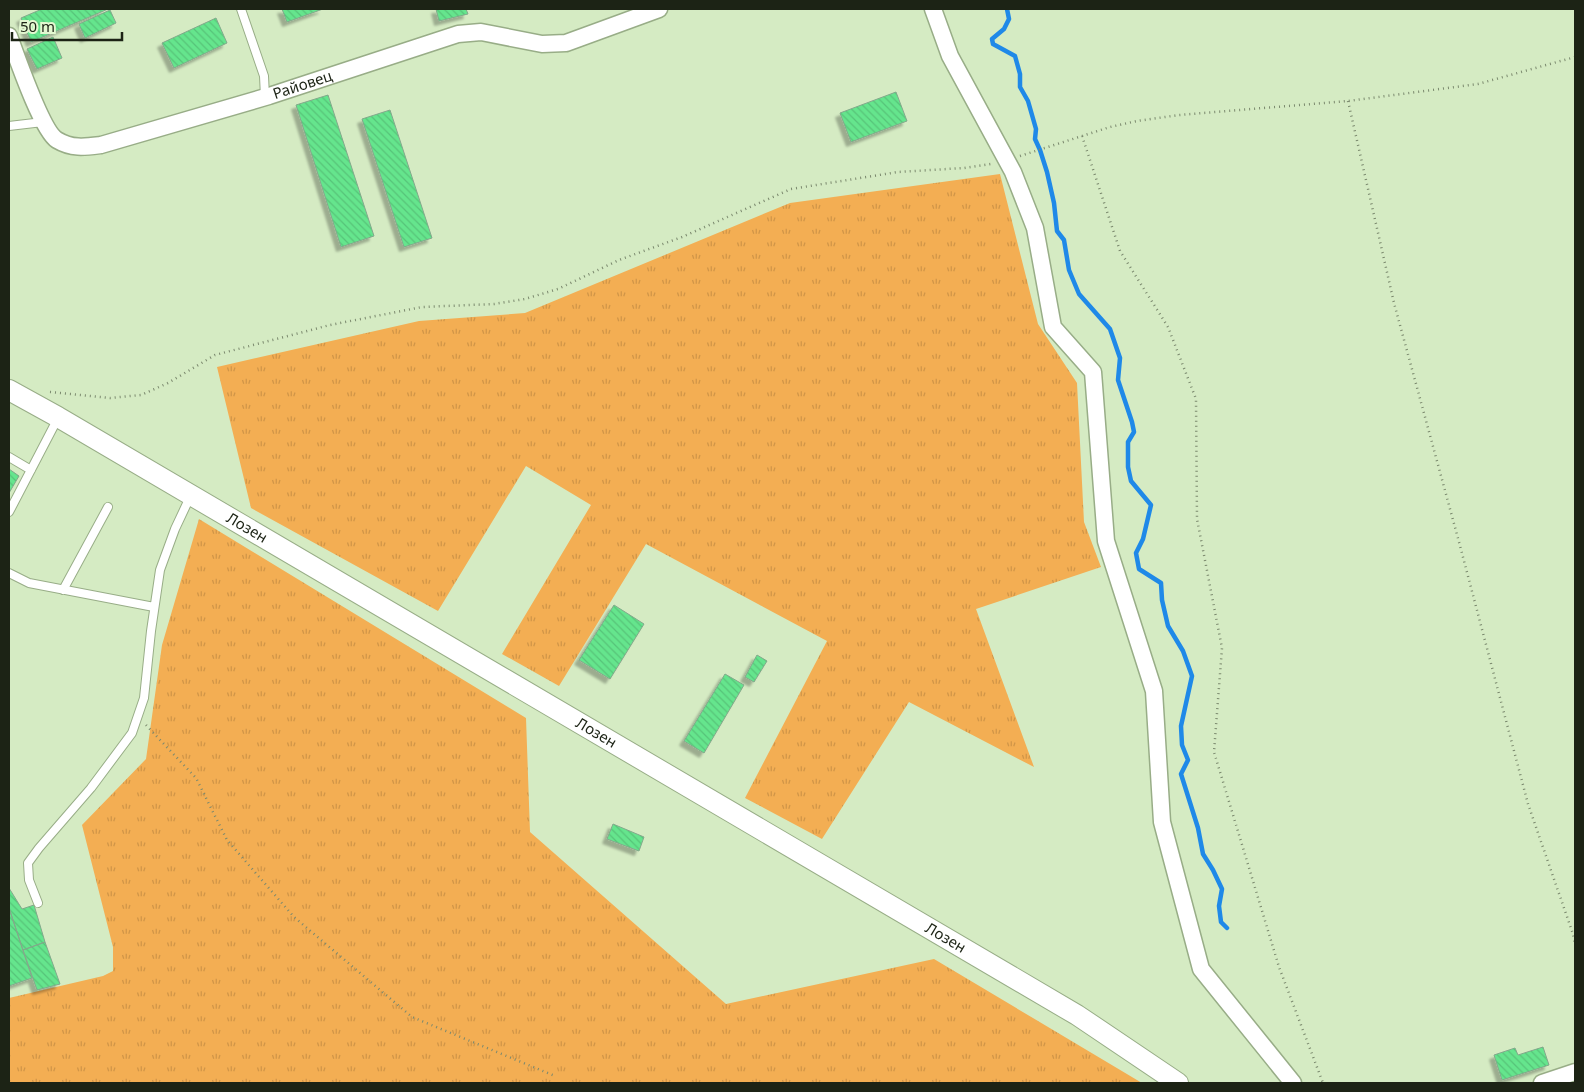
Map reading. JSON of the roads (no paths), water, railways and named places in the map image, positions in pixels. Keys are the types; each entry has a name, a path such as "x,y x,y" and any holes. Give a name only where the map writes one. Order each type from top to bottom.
{"street":[{"name":"Райовец","path":"9,36 43,122 55,139 78,148 101,145 265,97 458,34 481,32 542,44 566,43 659,9"},
{"path":"933,9 950,56 1013,172 1035,228 1054,327 1093,372 1106,541 1154,691 1162,822 1201,969 1293,1083"},
{"name":"Лозен","path":"9,390 1076,1015 1178,1083"},
{"path":"1542,1083 1575,1072"}],"lane":[{"path":"241,9 264,76 265,97"},
{"path":"9,126 43,122"},
{"path":"9,512 58,417"},
{"path":"9,457 31,470"},
{"path":"38,902 28,880 28,863 91,788 132,733 138,717 144,698 160,570 190,495"},
{"path":"63,590 108,507"},
{"path":"9,573 29,583 154,607"}],"waterway":[{"path":"1007,9 1009,19 1004,29 992,39 993,44 1015,56 1020,74 1020,87 1028,101 1036,129 1035,139 1047,172 1054,203 1057,231 1064,240 1069,270 1079,294 1110,329 1120,358 1118,380 1134,432 1128,442 1128,467 1131,481 1151,505 1143,539 1136,553 1139,569 1161,583 1162,600 1168,626 1183,651 1192,676 1181,726 1182,745 1188,760 1181,774 1198,828 1203,854 1222,889 1219,906 1221,922 1227,928"}]}
